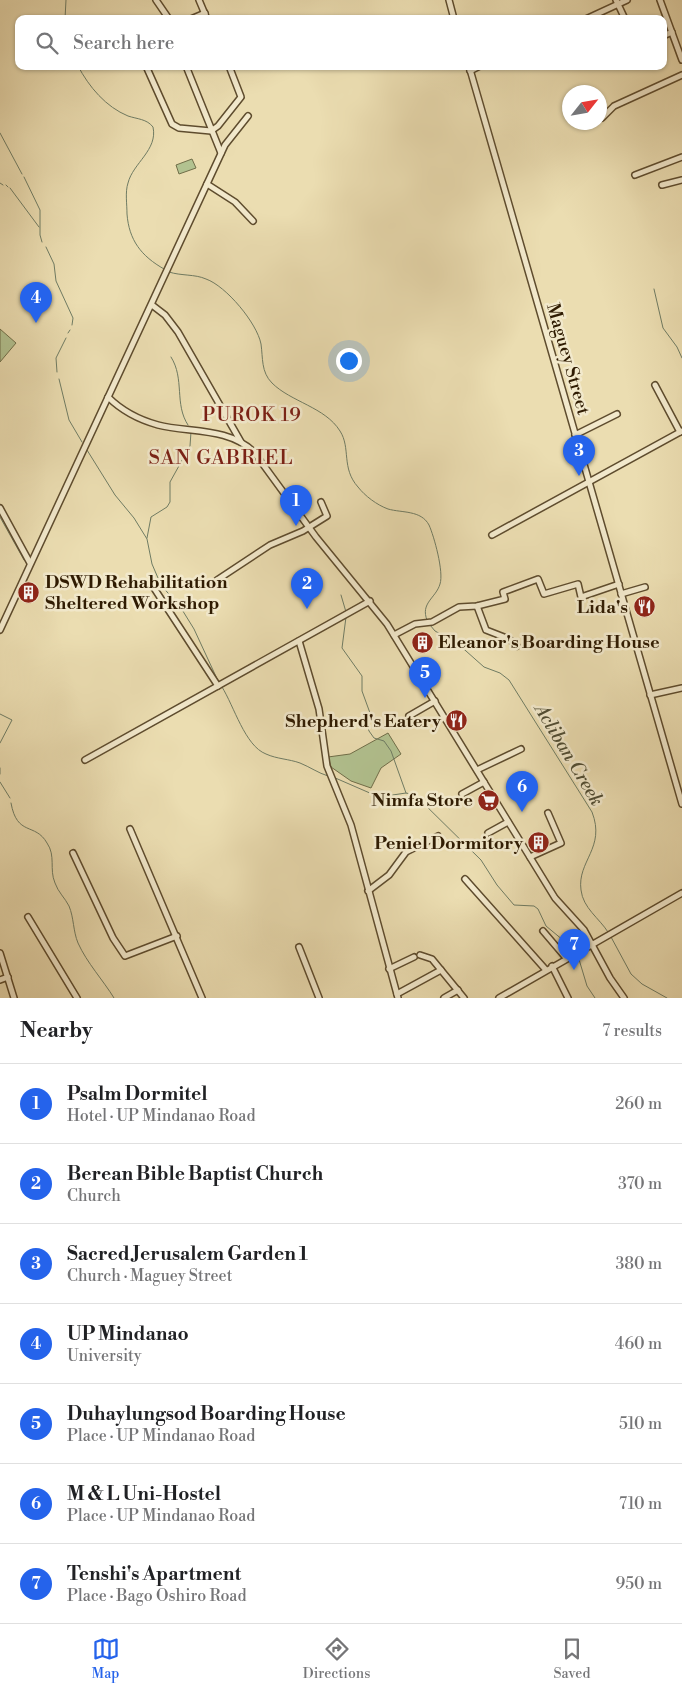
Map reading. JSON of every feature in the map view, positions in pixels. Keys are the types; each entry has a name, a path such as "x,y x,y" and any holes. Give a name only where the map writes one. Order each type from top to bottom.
{"street":[{"path":"156,0 166,15"},
{"path":"199,0 206,15"},
{"path":"449,0 453,15"},
{"path":"593,15 617,2 627,0"},
{"path":"660,0 666,15"},
{"path":"617,2 623,15"},
{"path":"667,19 682,60"},
{"path":"667,34 672,32"},
{"path":"148,70 172,124 179,128 211,131 220,124 241,97 231,70"},
{"path":"188,70 221,154"},
{"name":"Maguey Street","path":"471,70 682,804"},
{"path":"607,113 614,106 682,75"},
{"path":"0,630 221,154 231,135 248,116"},
{"path":"635,175 682,156"},
{"path":"662,185 682,180"},
{"path":"207,184 235,202 253,221"},
{"path":"152,305 165,316 178,332 241,442"},
{"path":"492,534 681,431 655,385"},
{"path":"107,398 150,422 210,432 241,442 254,452 309,527 370,601 394,635 558,903 581,926 610,978 624,998"},
{"path":"575,435 617,414"},
{"path":"217,580 270,545 309,527 327,516 321,502"},
{"path":"0,508 30,563"},
{"path":"394,635 415,624 432,622 458,607 477,606 505,599 503,592 538,579 544,594 578,584 581,596 619,584"},
{"path":"152,584 218,686"},
{"path":"621,594 645,587"},
{"path":"85,760 370,601"},
{"path":"477,606 486,630 509,639 517,646"},
{"path":"299,641 319,709 327,766 351,825 397,996 441,970"},
{"path":"650,695 682,688"},
{"path":"409,716 435,701"},
{"path":"477,770 521,750"},
{"path":"462,794 484,782"},
{"path":"530,857 561,843 548,813"},
{"path":"488,833 508,822"},
{"path":"130,829 202,998"},
{"path":"368,891 389,874 406,852 438,836"},
{"path":"73,853 113,938 125,956 130,956 163,940 177,936"},
{"path":"465,879 546,970"},
{"path":"499,998 682,893"},
{"path":"28,917 77,998"},
{"path":"543,931 566,958"},
{"path":"299,947 319,998"},
{"path":"0,953 14,998"},
{"path":"389,970 417,956 429,957 464,998"},
{"path":"552,966 568,998"},
{"path":"0,980 8,977"},
{"path":"444,998 458,990"}],"green space":[{"path":"192,159 196,168 179,174 176,165"},
{"path":"0,329 16,343 0,362"},
{"path":"388,733 401,754 381,768 371,788 351,781 331,767 328,757 350,754"}],"waterway":[{"name":"Acliban Creek","path":"65,15 66,0"},
{"name":"Acliban Creek","path":"80,70 93,89 105,102 120,112 145,121 153,127 154,135 149,150 135,169 128,183 126,194 127,214 130,232 138,246 149,259 164,269"},
{"path":"0,133 22,174"},
{"path":"24,177 40,210 40,235 42,242"},
{"path":"10,188 39,227"},
{"path":"46,247 54,264 56,281 73,318 72,325"},
{"name":"Acliban Creek","path":"169,272 206,279 231,297 254,326 261,344 262,360 268,379 280,390 326,416 340,431 345,444 350,473 361,490 372,500 388,509 416,514 426,520 436,545 441,571 438,589 427,605 425,614 427,620"},
{"path":"654,289 663,328 677,347 682,358"},
{"path":"57,372 56,358 66,338"},
{"path":"171,357 178,374 181,409 188,425"},
{"path":"59,379 69,420 82,442"},
{"path":"147,538 151,517 167,507 170,502 170,482 190,446 191,432"},
{"path":"87,450 115,495 134,518 147,539 152,564 161,585 181,608 194,629 219,683"},
{"path":"0,517 24,560"},
{"path":"341,595 346,612"},
{"path":"346,617 342,648 362,676 362,691 370,713 367,725 369,731 374,738 384,741 391,751 406,793"},
{"name":"Acliban Creek","path":"430,625 435,631 457,643 484,667 500,673 509,680 592,812 596,835 594,845 583,871 581,890 588,908 608,932"},
{"path":"222,687 246,734 259,750 270,756 300,763 328,776"},
{"path":"0,714 12,720 0,743"},
{"path":"0,768 0,774"},
{"path":"333,777 379,797 406,793 415,795 481,860 497,885 514,905 534,906 538,909 546,926 575,950"},
{"path":"0,782 10,798"},
{"path":"11,803 17,821 42,837 50,848 53,878 69,906 78,943 86,958 114,998"},
{"name":"Acliban Creek","path":"611,937 631,974 642,984 667,998"},
{"path":"578,956 587,986 595,998"}],"place":[{"name":"UP Mindanao","path":"36,323"},
{"name":"Sacred Jerusalem Garden 1","path":"579,476"},
{"name":"Psalm Dormitel","path":"296,526"},
{"name":"DSWD Rehabilitation Sheltered Workshop","path":"29,592"},
{"name":"Lida's","path":"644,607"},
{"name":"Berean Bible Baptist Church","path":"307,609"},
{"name":"Eleanor's Boarding House","path":"422,642"},
{"name":"Duhaylungsod Boarding House","path":"425,698"},
{"name":"Shepherd's Eatery","path":"457,721"},
{"name":"Nimfa Store","path":"489,800"},
{"name":"M & L Uni-Hostel","path":"522,812"},
{"name":"Peniel Dormitory","path":"539,843"},
{"name":"Tenshi's Apartment","path":"574,970"}],"district":[{"name":"PUROK 19","path":"252,415"},
{"name":"SAN GABRIEL","path":"221,458"}]}
